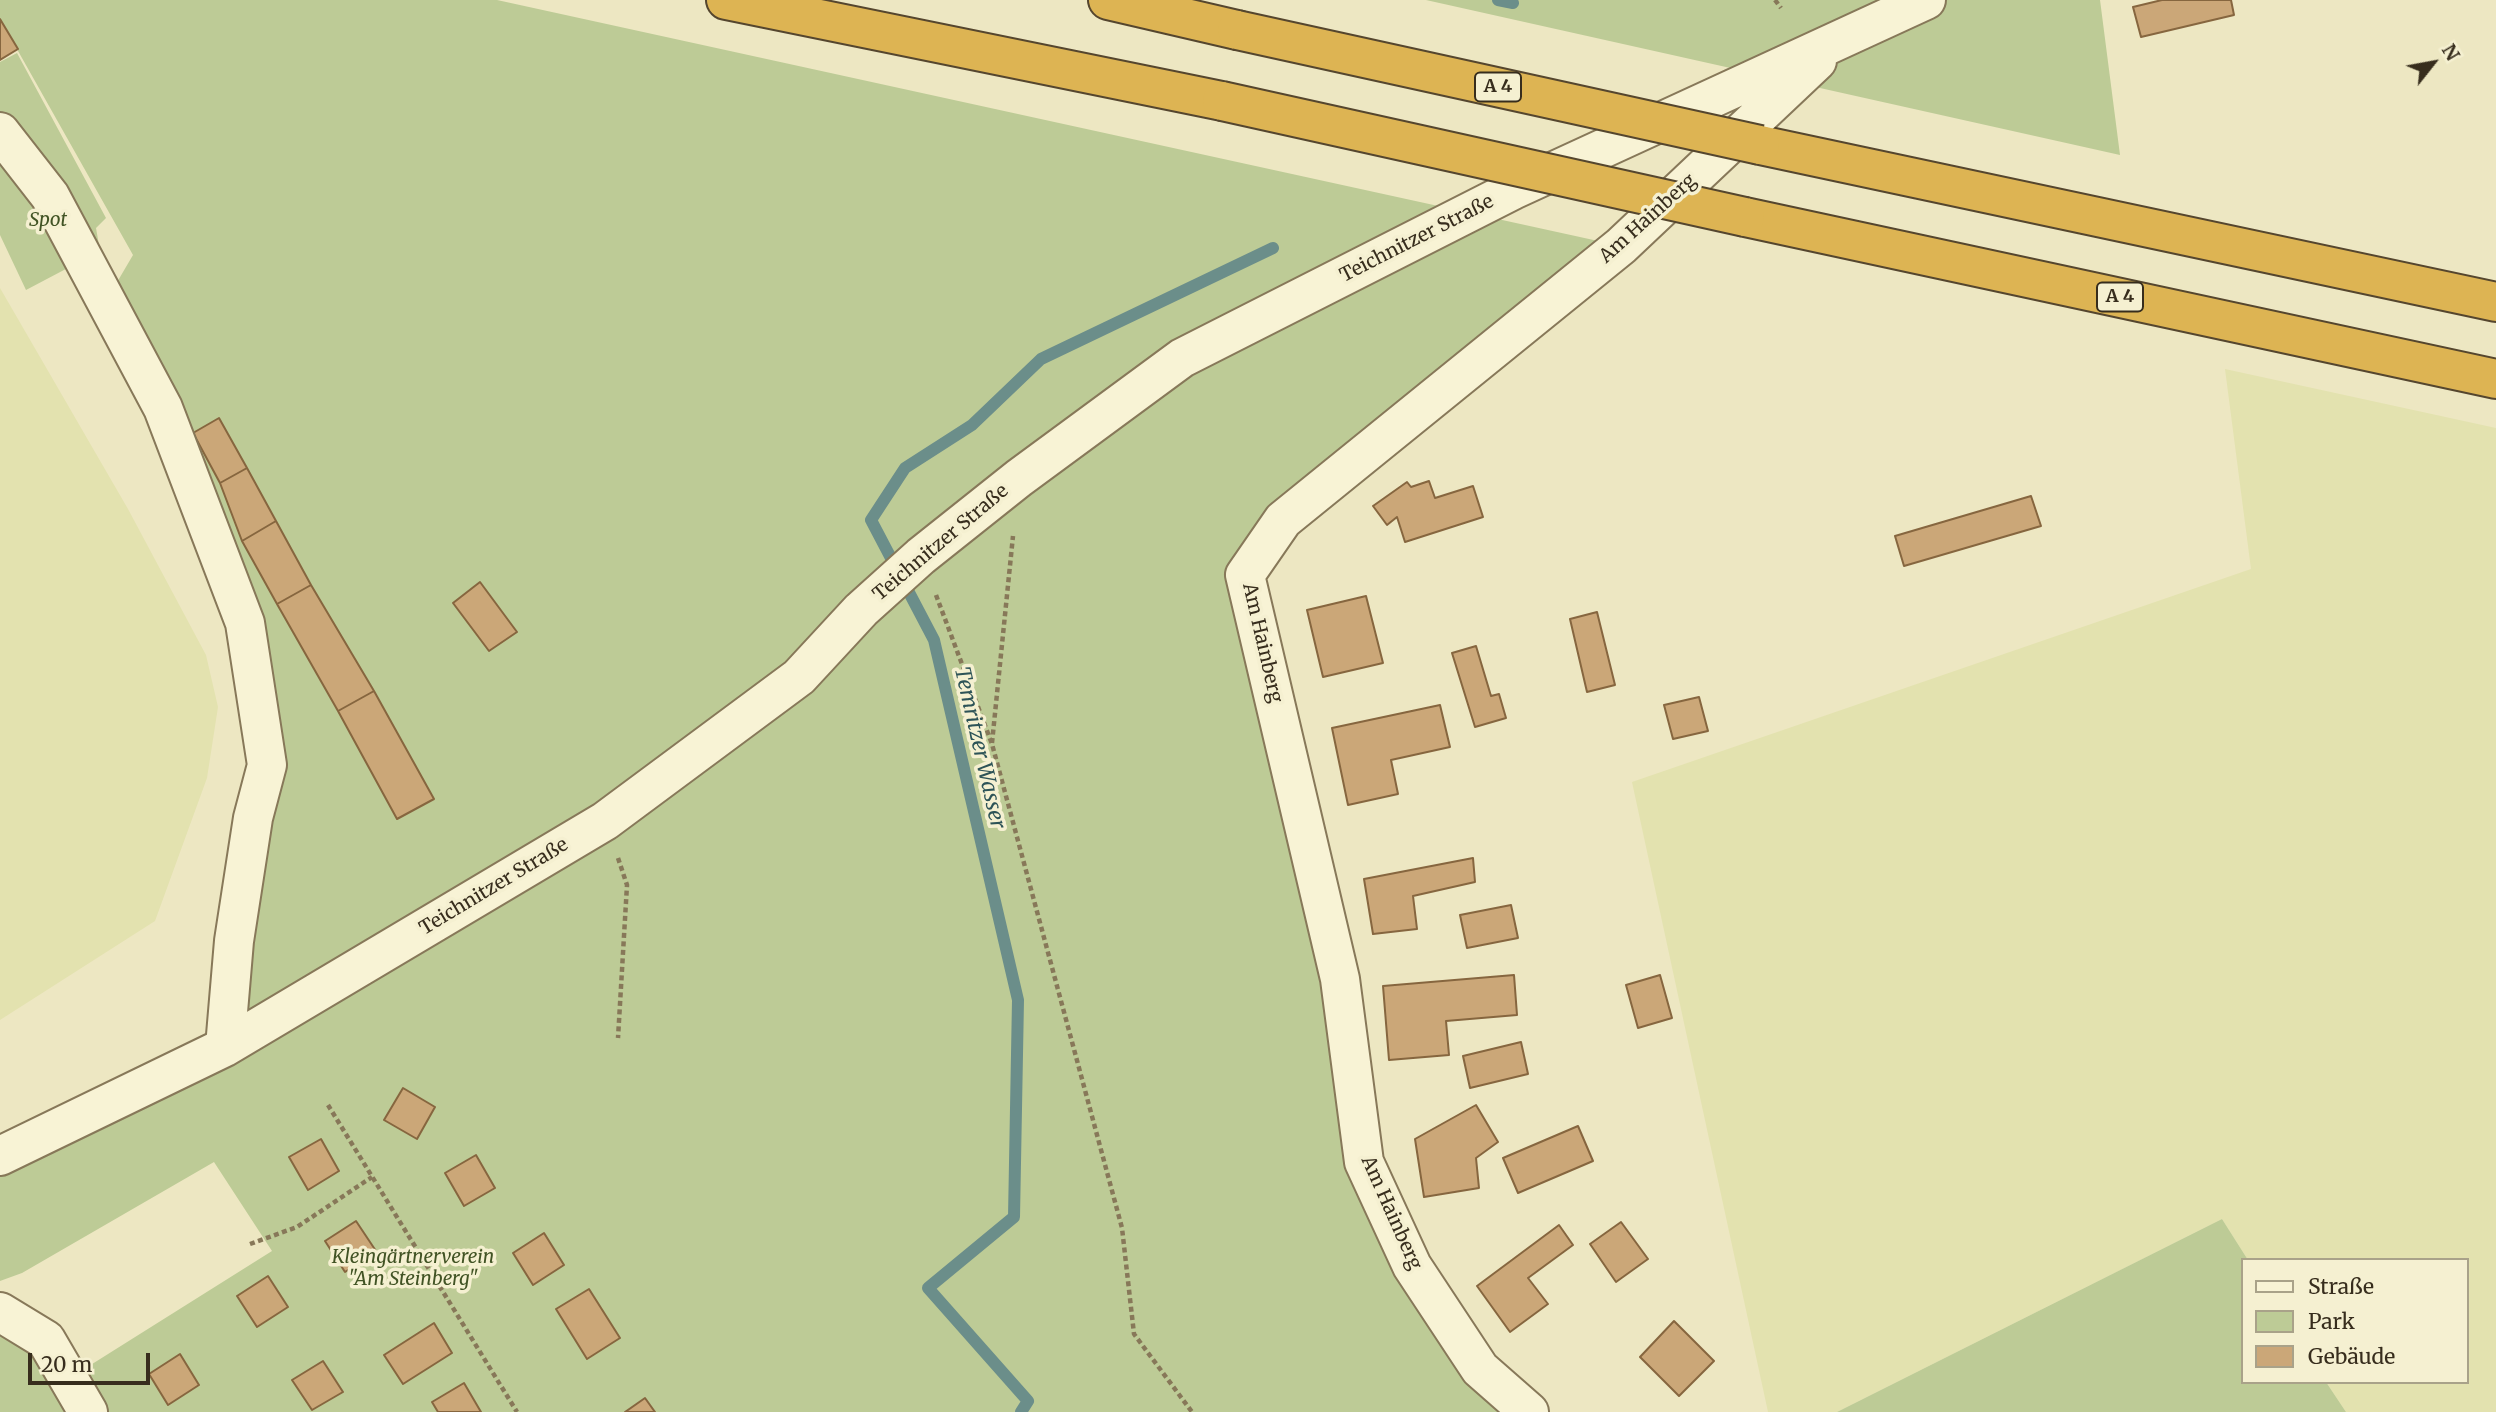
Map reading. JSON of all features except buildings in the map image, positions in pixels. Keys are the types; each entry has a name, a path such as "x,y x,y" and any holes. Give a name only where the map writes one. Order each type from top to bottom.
{"highway":[{"name":"A 4","path":"726,0 1222,102 2496,379"},
{"name":"A 4","path":"1108,0 1760,145 2496,302"}],"street":[{"name":"Teichnitzer Straße","path":"0,1156 225,1048 605,821 799,677 862,610 921,556 1019,478 1182,358 1513,190 1926,0"},
{"name":"Am Hainberg","path":"1530,1412 1480,1369 1472,1358 1412,1266 1364,1162 1339,979 1245,576 1283,520 1621,246 1843,37"},
{"path":"0,132 50,196 163,408 246,624 267,765 253,818 234,941 225,1048"},
{"path":"0,1312 46,1340 88,1412"}],"path":[{"path":"1775,0 1781,8"},
{"path":"992,744 1019,478"},
{"path":"921,556 992,744 1122,1228 1134,1334 1192,1412"},
{"path":"605,821 627,885 618,1038"},
{"path":"328,1105 517,1412"},
{"path":"250,1244 297,1227 372,1177"}],"green space":[{"name":"Kleingärtnerverein \"Am Steinberg\"","path":"0,0 497,0 1621,246 1245,576 1364,1162 1529,1412 0,1412 0,1325 81,1371 272,1251 214,1162 22,1273 0,1281 0,1156 225,1047 253,818 245,623 106,301 133,255 0,19"},
{"path":"1426,0 2100,0 2120,155"},
{"name":"Spot","path":"17,53 106,218 96,228 100,251 26,290 0,235 0,62"},
{"path":"0,288 128,509 206,655 218,707 207,778 155,921 0,1020"},
{"path":"2225,369 2496,428 2496,1412 2346,1412 2327,1384 2468,1384 2468,1258 2247,1258 2222,1219 1837,1412 1768,1412 1632,782 2251,569"},
{"path":"2222,1219 2247,1258 2240,1258 2240,1384 2327,1384 2346,1412 1837,1412"}],"waterway":[{"path":"1498,0 1513,3"},
{"name":"Temritzer Wasser","path":"1021,1412 1028,1401 928,1288 1014,1217 1018,1000 934,640 871,520 905,468 972,425 1041,359 1273,248"}]}
